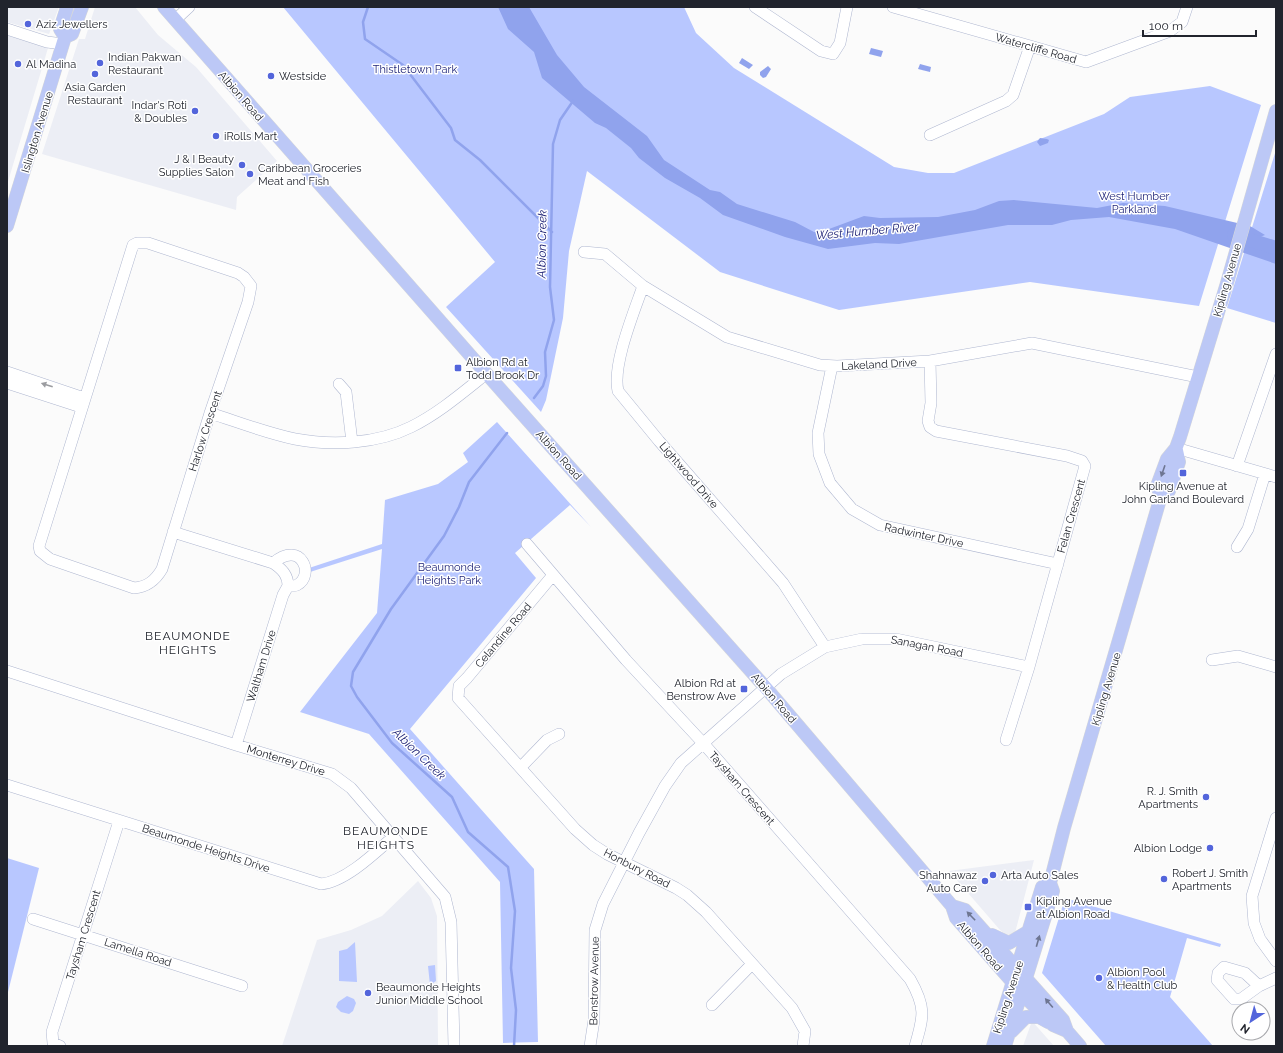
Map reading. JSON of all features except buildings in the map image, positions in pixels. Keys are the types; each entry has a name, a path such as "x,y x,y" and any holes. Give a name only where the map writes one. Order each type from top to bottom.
{"main road":[{"name":"Islington Avenue","path":"64,41 60,29 67,7"},
{"name":"Islington Avenue","path":"7,226 11,201 64,41 72,34 82,7"},
{"name":"Albion Road","path":"164,7 486,374 766,688 952,906 956,918 1012,983 1054,1025 1067,1031"},
{"name":"Kipling Avenue","path":"1007,1040 1053,891 1050,883 1064,828 1162,496 1169,491 1178,462 1176,448 1227,283 1276,112"},
{"name":"Kipling Avenue","path":"993,1046 1042,888 1050,883"},
{"name":"Albion Road","path":"952,906 965,910 987,933 1063,1020 1067,1031 1080,1046"},
{"path":"987,933 1009,943 1029,931"},
{"path":"1007,1040 1026,1017 1039,1017 1054,1025"}],"street":[{"path":"175,20 189,7"},
{"path":"755,7 821,51 832,54 840,43 847,7"},
{"name":"Watercliffe Road","path":"893,7 1077,60 1093,60 1170,31 1182,22 1187,7"},
{"path":"7,29 47,42 64,41"},
{"path":"930,135 1010,98 1016,87 1030,46"},
{"name":"Harlow Crescent","path":"143,243 238,273 244,277 251,286 248,302 210,413 158,576 152,583 134,588 50,559 40,551 40,540 133,245 143,243"},
{"name":"Lakeland Drive","path":"584,252 604,254 643,286 727,337 808,362 832,366 930,361 1032,343 1198,378"},
{"name":"Lightwood Drive","path":"643,286 618,364 616,382 618,391 659,441 783,583 825,647"},
{"path":"1237,466 1276,354"},
{"name":"Felan Crescent","path":"930,361 931,403 928,421 930,427 936,431 1067,456 1082,461 1085,466 1029,667 1006,740"},
{"name":"Radwinter Drive","path":"832,366 818,433 819,454 830,483 852,509 880,525 1058,564"},
{"path":"7,372 83,402"},
{"path":"210,413 295,439 352,442 372,439 412,427 440,410 486,374"},
{"path":"7,383 83,402"},
{"path":"339,384 346,392 352,442"},
{"path":"1176,448 1276,477"},
{"path":"1237,547 1248,529 1265,474"},
{"path":"173,532 272,563 282,569 288,579 288,586 298,585 303,579 306,571 304,563 297,556 288,554 272,563"},
{"name":"Taysham Crescent","path":"527,544 626,660 703,743 910,979 923,1007 922,1023 915,1046"},
{"name":"Celandine Road","path":"457,695 458,686 467,678 553,575"},
{"name":"Waltham Drive","path":"236,745 288,586"},
{"name":"Sanagan Road","path":"766,688 781,674 825,647 862,639 896,639 1029,667"},
{"path":"1212,660 1238,656 1276,667"},
{"name":"Monterrey Drive","path":"7,671 236,745 332,774 351,788 445,897 451,922 454,1046"},
{"name":"Benstrow Avenue","path":"590,1046 594,1020 595,930 603,904 665,786 681,763 766,688"},
{"name":"Honbury Road","path":"457,695 458,698 582,836 607,854 687,895 706,912 798,1016 804,1031 803,1046"},
{"path":"521,767 547,740 559,734"},
{"name":"Beaumonde Heights Drive","path":"7,785 321,884 330,883 342,878 393,837"},
{"path":"1276,818 1252,896 1254,923 1260,939 1276,961"},
{"name":"Taysham Crescent","path":"60,1046 53,1043 52,1032 119,821"},
{"name":"Lamella Road","path":"33,919 242,986"},
{"path":"712,1005 752,964"},
{"path":"1259,986 1276,978"}],"shaded area":[{"path":"7,7 59,7 49,34 7,22"},
{"path":"95,7 135,7 158,35 196,67 277,161 237,197 236,210 42,154 79,39 85,39"},
{"path":"7,35 48,48 7,185"},
{"path":"1034,860 1015,933 1011,935 1006,935 1000,930 949,871"},
{"name":"Beaumonde Heights Junior Middle School","path":"418,881 431,898 437,916 438,1046 282,1046 317,940 351,930 382,916"},
{"path":"1032,1021 1054,1046 1023,1046"}],"green space":[{"name":"West Humber Parkland","path":"283,7 684,7 696,33 734,68 894,167 928,173 954,173 1104,114 1130,97 1210,86 1261,105 1199,306 1030,282 839,310 720,272 587,171 569,251 563,318 546,400 541,412 446,307 495,262"},
{"path":"1276,150 1276,323 1227,308"},
{"name":"Beaumonde Heights Park","path":"497,422 591,527 570,505 515,553 536,578 410,729 534,869 538,1042 503,1043 500,882 369,734 300,712 377,613 382,549 310,572 309,568 382,544 385,500 438,484 468,462 463,453"},
{"path":"7,858 39,868 7,996"},
{"path":"1065,898 1221,944 1220,947 1187,938 1170,997 1213,1046 1106,1046 1042,973"},
{"path":"355,942 357,982 339,981 339,951 347,949"},
{"path":"435,965 436,981 430,985 428,966"},
{"path":"347,996 354,999 356,1003 353,1011 349,1014 341,1012 336,1007 338,1002"}],"water":[{"path":"498,7 529,7 557,55 584,87 647,136 664,160 710,190 720,192 737,204 795,222 814,232 821,232 864,216 880,218 938,217 975,210 999,201 1014,200 1097,208 1123,203 1165,206 1250,226 1265,235 1252,240 1260,247 1276,253 1276,264 1175,229 1109,217 1071,220 1052,225 1008,225 899,244 875,243 828,249 785,237 723,215 700,198 665,178 639,158 631,148 606,128 595,123 542,78 534,52 508,29"},
{"path":"871,48 883,51 881,57 869,54"},
{"path":"742,58 753,65 749,69 739,63"},
{"path":"920,64 931,67 930,72 918,69"},
{"path":"768,66 771,69 766,77 763,78 760,75 760,72"},
{"path":"1040,138 1049,140 1048,143 1040,146 1037,142"}],"waterway":[{"path":"368,7 363,22 365,39 403,65 451,128 455,140 480,160 552,232"},
{"name":"Albion Creek","path":"534,398 543,386 546,376 545,352 554,320 550,287 553,144 560,120 573,101"},
{"name":"West Humber River","path":"1234,235 1276,248"},
{"name":"Albion Creek","path":"507,433 469,482 459,507 444,536 391,609 353,672 351,686 357,697 392,743 452,797 468,832 508,867 515,911 511,968 516,1010 514,1046"}],"place":[{"name":"Aziz Jewellers","path":"28,24"},
{"name":"Indian Pakwan Restaurant","path":"100,63"},
{"name":"Al Madina","path":"18,64"},
{"name":"Asia Garden Restaurant","path":"95,74"},
{"name":"Westside","path":"271,76"},
{"name":"Indar's Roti & Doubles","path":"195,111"},
{"name":"iRolls Mart","path":"216,136"},
{"name":"J & I Beauty Supplies Salon","path":"242,165"},
{"name":"Caribbean Groceries Meat and Fish","path":"250,174"},
{"name":"Albion Rd at Todd Brook Dr","path":"458,368"},
{"name":"Kipling Avenue at John Garland Boulevard","path":"1183,473"},
{"name":"Albion Rd at Benstrow Ave","path":"744,689"},
{"name":"R. J. Smith Apartments","path":"1206,797"},
{"name":"Albion Lodge","path":"1210,848"},
{"name":"Arta Auto Sales","path":"993,875"},
{"name":"Robert J. Smith Apartments","path":"1164,879"},
{"name":"Shahnawaz Auto Care","path":"985,881"},
{"name":"Kipling Avenue at Albion Road","path":"1028,907"},
{"name":"Albion Pool & Health Club","path":"1099,978"},
{"name":"Beaumonde Heights Junior Middle School","path":"368,993"}],"district":[{"name":"BEAUMONDE HEIGHTS","path":"188,643"},
{"name":"BEAUMONDE HEIGHTS","path":"386,838"}],"park label":[{"name":"Thistletown Park","path":"415,69"}]}
